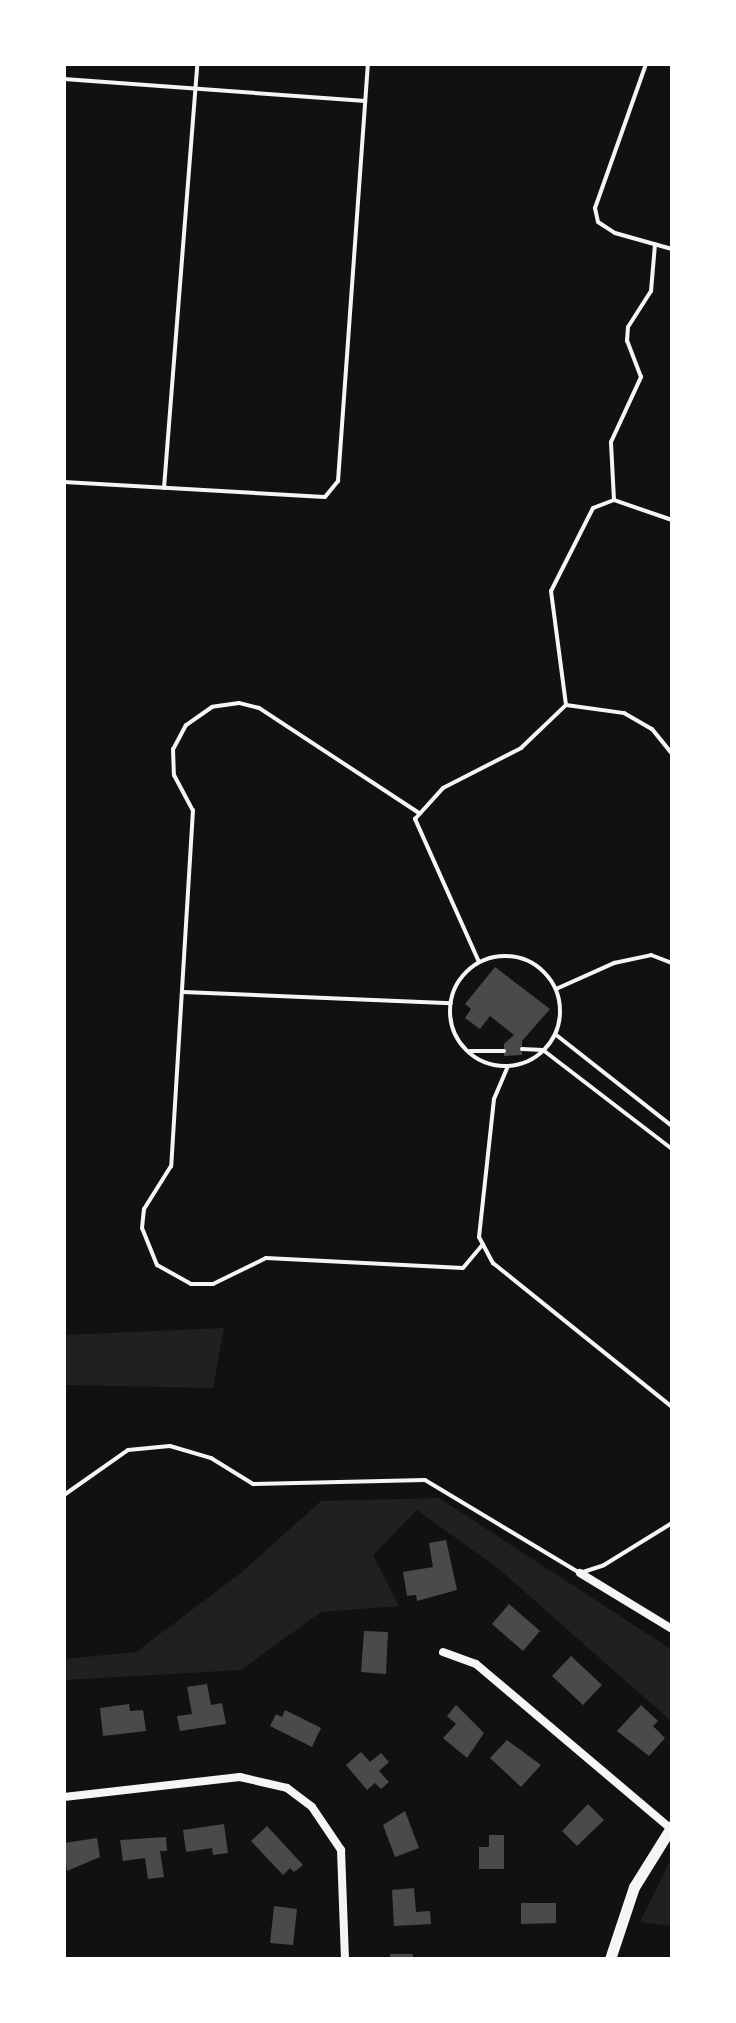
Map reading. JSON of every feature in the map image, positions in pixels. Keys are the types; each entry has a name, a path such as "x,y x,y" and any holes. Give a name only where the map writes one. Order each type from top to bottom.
{"street":[{"path":"580,1573 672,1629"},
{"path":"443,1652 476,1664 671,1827 634,1887 610,1959"},
{"path":"64,1797 240,1777 287,1788 312,1807 341,1850 345,1959"}],"lane":[{"path":"164,488 197,64"},
{"path":"64,482 325,497 338,481 368,64"},
{"path":"646,64 594,202 598,222 615,233 672,249"},
{"path":"64,79 366,101"},
{"path":"614,500 611,442 641,377 627,341 628,327 651,291 655,244"},
{"path":"566,705 551,591 593,508 614,500 672,520"},
{"path":"419,813 259,708 239,703 212,707 186,725 173,749 174,775 193,810 171,1166 144,1209 142,1228 157,1265 191,1284 213,1284 266,1258 463,1268 483,1244"},
{"path":"566,705 624,713 652,729 672,754"},
{"path":"479,962 418,831 419,813 476,767 503,761 521,748 566,705"},
{"path":"556,989 614,963 651,955 672,963"},
{"path":"516,956 540,968 556,989 560,1006 555,1034 543,1050 508,1066 491,1064 467,1050 452,1026 451,1003 464,973 479,962 516,956"},
{"path":"183,992 451,1003"},
{"path":"555,1034 672,1126"},
{"path":"522,1049 543,1050 672,1149"},
{"path":"467,1050 504,1051"},
{"path":"508,1066 494,1099 479,1197 483,1244 493,1263 672,1407"},
{"path":"64,1495 128,1450 170,1446 211,1458 253,1484 425,1480 580,1573 604,1565 672,1523"}],"shaded area":[{"path":"224,1328 213,1388 64,1385 64,1335"},
{"path":"439,1498 672,1650 672,1722 499,1569 417,1510 373,1555 399,1606 321,1612 241,1670 64,1680 64,1659 136,1652 241,1573 321,1501"},
{"path":"672,1858 672,1926 640,1922 668,1865"}],"building":[{"path":"495,967 550,1009 522,1041 522,1055 504,1056 504,1044 514,1035 490,1016 480,1029 465,1018 471,1009 465,1004"},
{"path":"446,1540 457,1590 417,1601 416,1595 407,1596 403,1572 433,1567 429,1543"},
{"path":"509,1604 540,1631 523,1651 492,1624"},
{"path":"364,1631 388,1632 386,1674 361,1672"},
{"path":"571,1656 602,1685 583,1705 552,1676"},
{"path":"207,1684 211,1705 222,1703 226,1724 180,1731 177,1716 192,1714 187,1687"},
{"path":"129,1704 130,1711 143,1710 146,1731 103,1736 100,1708"},
{"path":"456,1705 484,1733 467,1758 443,1738 456,1724 447,1716"},
{"path":"641,1705 658,1721 653,1726 665,1738 649,1756 617,1731"},
{"path":"285,1710 321,1728 312,1747 270,1726 276,1714 282,1717"},
{"path":"507,1740 541,1765 521,1787 490,1758"},
{"path":"361,1752 370,1762 381,1753 389,1762 379,1771 389,1782 381,1789 375,1783 367,1790 346,1765"},
{"path":"588,1804 604,1820 577,1846 562,1831"},
{"path":"405,1811 419,1848 395,1857 383,1825"},
{"path":"224,1824 228,1853 213,1855 212,1848 186,1852 183,1830"},
{"path":"267,1826 303,1865 294,1872 290,1868 283,1875 251,1841"},
{"path":"489,1835 504,1835 504,1869 479,1869 479,1847 489,1847"},
{"path":"166,1837 167,1851 160,1851 164,1877 148,1879 145,1858 123,1861 120,1840"},
{"path":"97,1838 100,1857 67,1871 64,1843"},
{"path":"414,1888 416,1912 430,1911 431,1924 394,1926 392,1890"},
{"path":"521,1903 556,1903 556,1923 521,1924"},
{"path":"274,1906 297,1909 293,1945 270,1943"},
{"path":"390,1954 413,1954 413,1959 390,1959"}]}
